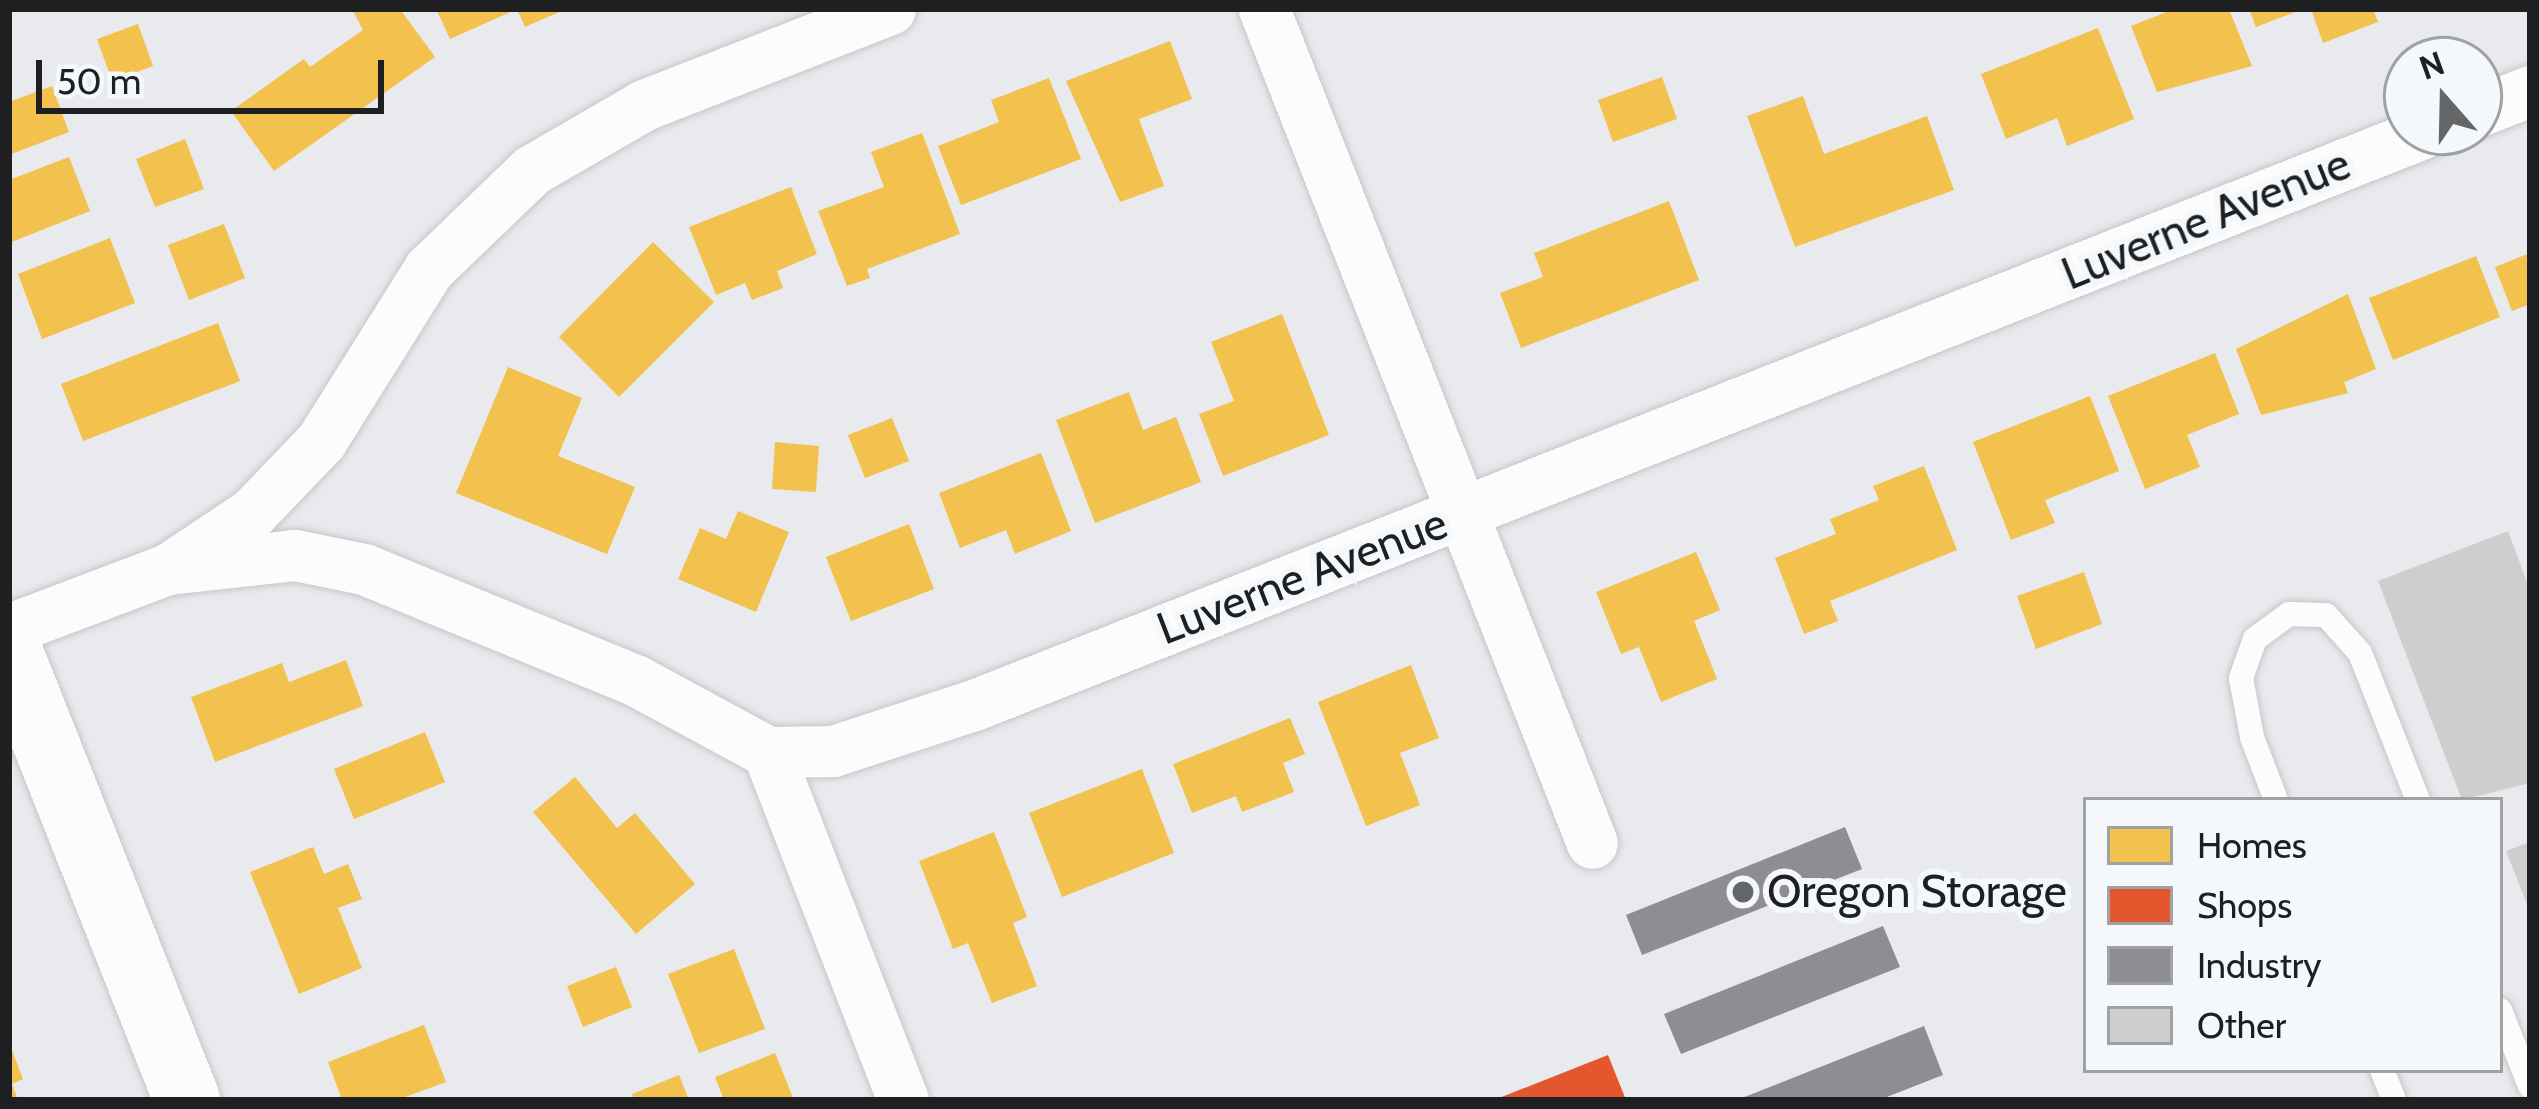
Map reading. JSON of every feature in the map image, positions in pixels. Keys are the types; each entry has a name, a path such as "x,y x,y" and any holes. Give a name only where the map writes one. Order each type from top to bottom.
{"main road":[{"path":"9,650 187,1100"}],"street":[{"path":"9,629 168,569 253,514 321,441 429,269 532,170 644,105 890,9"},
{"path":"1264,9 1592,843"},
{"name":"Luverne Avenue","path":"168,569 258,555 364,569 635,680 768,752 833,751 893,735 2383,149"},
{"path":"768,752 902,1100"}],"lane":[{"path":"2275,797 2252,737 2242,678 2255,639 2289,614 2326,616 2360,653 2417,797"},
{"path":"2503,1018 2530,1086"}],"building: Homes":[{"path":"352,9 400,9 435,57 274,171 231,111 304,59 310,67 363,30"},
{"path":"436,9 517,9 450,39"},
{"path":"517,9 566,9 525,27"},
{"path":"2174,9 2229,9 2252,66 2157,92 2131,26"},
{"path":"2249,9 2303,9 2256,27"},
{"path":"2311,9 2373,9 2378,22 2323,43"},
{"path":"138,24 153,66 112,81 97,39"},
{"path":"2098,28 2134,119 2067,146 2057,118 2006,139 1981,74"},
{"path":"1170,41 1192,99 1139,119 1164,186 1120,202 1066,81"},
{"path":"1662,77 1677,119 1613,142 1598,100"},
{"path":"1049,78 1081,159 961,205 938,146 999,122 991,100"},
{"path":"52,86 69,132 9,155 9,102"},
{"path":"1803,96 1824,154 1927,116 1954,190 1795,247 1747,116"},
{"path":"922,133 960,234 867,269 870,278 847,286 818,211 884,187 871,152"},
{"path":"185,139 204,189 155,207 136,159"},
{"path":"69,157 90,211 9,243 9,180"},
{"path":"791,187 817,254 777,271 783,288 752,300 745,283 716,295 689,227"},
{"path":"1669,201 1699,280 1521,348 1500,293 1543,277 1534,253"},
{"path":"224,224 245,278 189,300 168,245"},
{"path":"110,238 135,303 42,339 18,274"},
{"path":"653,242 714,302 619,397 559,337"},
{"path":"2530,253 2530,304 2512,311 2495,267"},
{"path":"2476,256 2500,317 2393,360 2369,298"},
{"path":"2348,294 2376,369 2344,382 2348,393 2261,415 2236,349"},
{"path":"1282,314 1329,435 1223,476 1199,414 1234,401 1211,342"},
{"path":"218,323 240,381 83,441 61,384"},
{"path":"2215,353 2239,414 2187,435 2200,467 2145,489 2108,396"},
{"path":"508,367 582,398 558,456 635,487 607,554 456,493"},
{"path":"1129,392 1143,430 1176,417 1201,482 1095,523 1056,420"},
{"path":"2090,396 2119,471 2045,500 2055,523 2011,540 1973,442"},
{"path":"892,418 909,461 865,478 848,435"},
{"path":"775,442 819,446 816,492 772,489"},
{"path":"1041,453 1071,531 1015,554 1006,530 960,548 939,493"},
{"path":"1924,466 1957,550 1830,601 1838,621 1804,634 1775,558 1836,534 1830,519 1879,500 1873,486"},
{"path":"738,511 789,532 756,612 678,579 700,528 726,539"},
{"path":"909,524 934,589 851,621 826,557"},
{"path":"1696,552 1720,610 1694,621 1717,679 1661,702 1639,647 1621,654 1596,592"},
{"path":"2084,572 2102,624 2036,649 2017,596"},
{"path":"346,660 363,706 215,762 191,697 282,663 289,682"},
{"path":"1411,665 1439,738 1400,753 1420,805 1366,826 1318,702"},
{"path":"1290,718 1305,754 1283,763 1294,792 1242,812 1236,796 1192,813 1173,764"},
{"path":"425,732 445,782 354,819 334,769"},
{"path":"1142,769 1174,853 1062,897 1029,813"},
{"path":"575,777 617,828 635,813 695,884 636,934 533,812"},
{"path":"994,832 1027,917 1013,923 1037,986 992,1003 968,943 953,949 919,861"},
{"path":"313,847 324,874 348,864 362,899 338,908 362,968 299,994 250,872"},
{"path":"734,949 765,1029 699,1053 668,974"},
{"path":"616,967 632,1007 583,1027 567,986"},
{"path":"424,1025 446,1082 397,1100 342,1100 328,1062"},
{"path":"9,1043 23,1079 12,1084 18,1100 9,1100"},
{"path":"775,1053 794,1100 724,1100 715,1077"},
{"path":"679,1075 689,1100 634,1100 632,1094"}],"building: Shops":[{"path":"1608,1055 1626,1100 1494,1100"}],"building: Industry":[{"name":"Oregon Storage","path":"1845,827 1862,869 1642,955 1626,915"},
{"name":"Oregon Storage","path":"1883,926 1900,967 1681,1054 1664,1014"},
{"name":"Oregon Storage","path":"1924,1026 1943,1075 1879,1100 1737,1100"}],"building: Other":[{"path":"2508,531 2530,590 2530,783 2461,797 2378,581"},
{"path":"2530,842 2530,912 2506,851"}],"place":[{"name":"Oregon Storage","path":"1743,892"}]}
